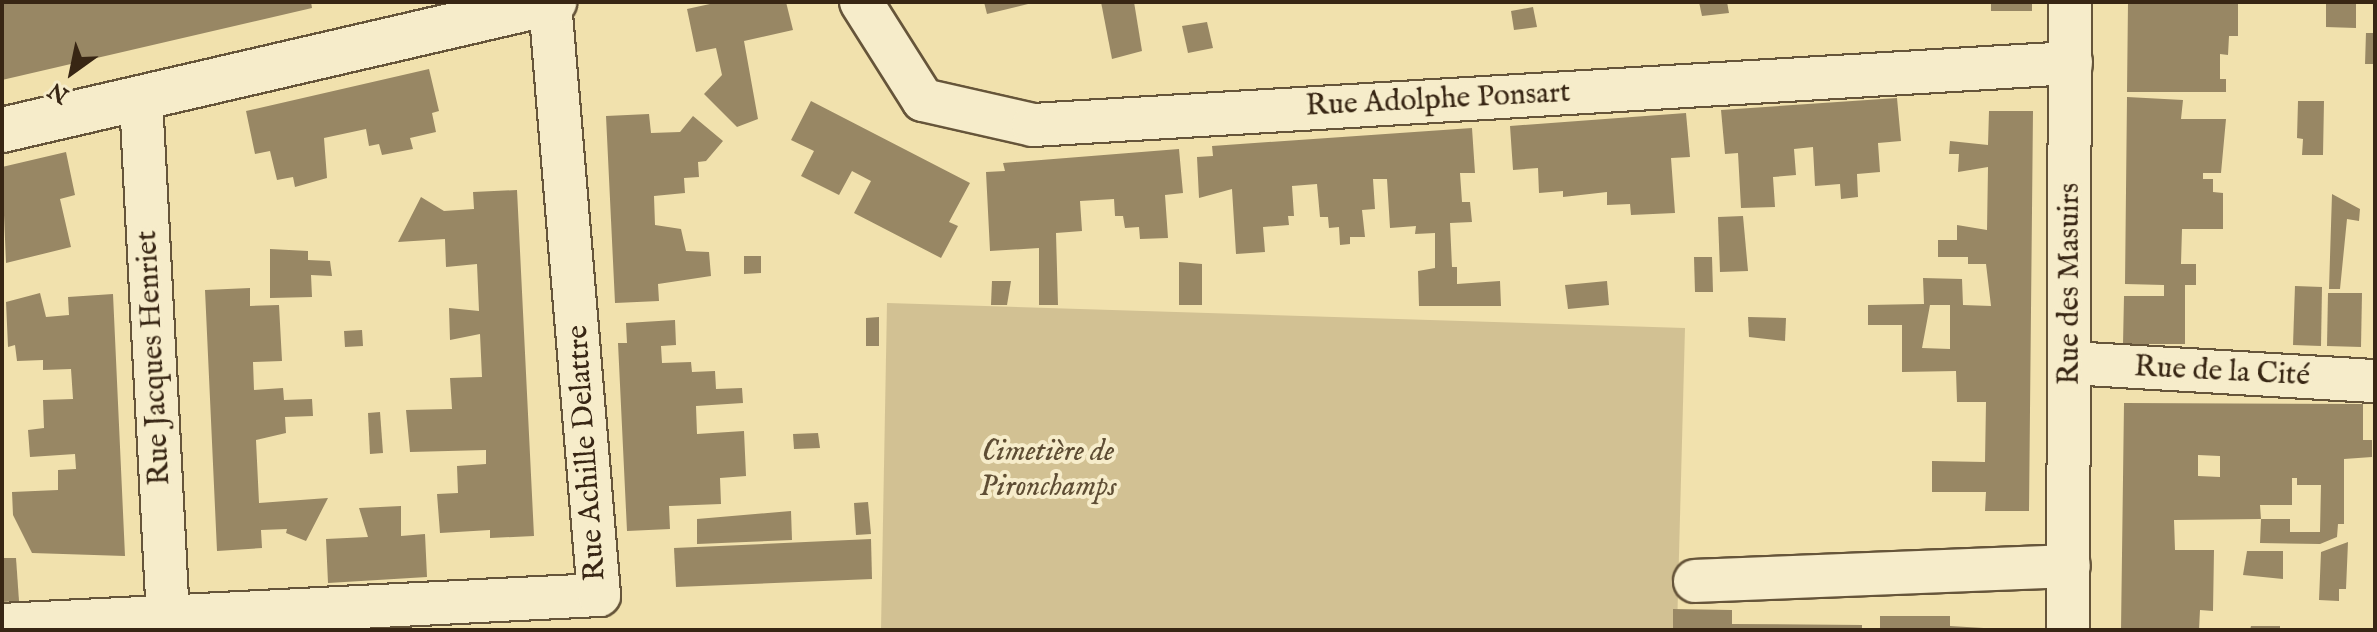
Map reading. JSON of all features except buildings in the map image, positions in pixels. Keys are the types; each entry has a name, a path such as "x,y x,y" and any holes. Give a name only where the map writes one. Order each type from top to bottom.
{"street":[{"path":"2,130 552,2"},
{"name":"Rue Achille Delattre","path":"2,625 599,595 552,2"},
{"name":"Rue Adolphe Ponsart","path":"861,2 923,100 1033,125 2071,63"},
{"name":"Rue des Masuirs","path":"2068,630 2070,2"},
{"name":"Rue Jacques Henriet","path":"141,99 168,617"},
{"name":"Rue de la Cité","path":"2070,363 2375,381"},
{"path":"1695,581 2069,566"}],"green space":[{"name":"Cimetière de Pironchamps","path":"887,303 1685,328 1677,630 881,630"}]}
